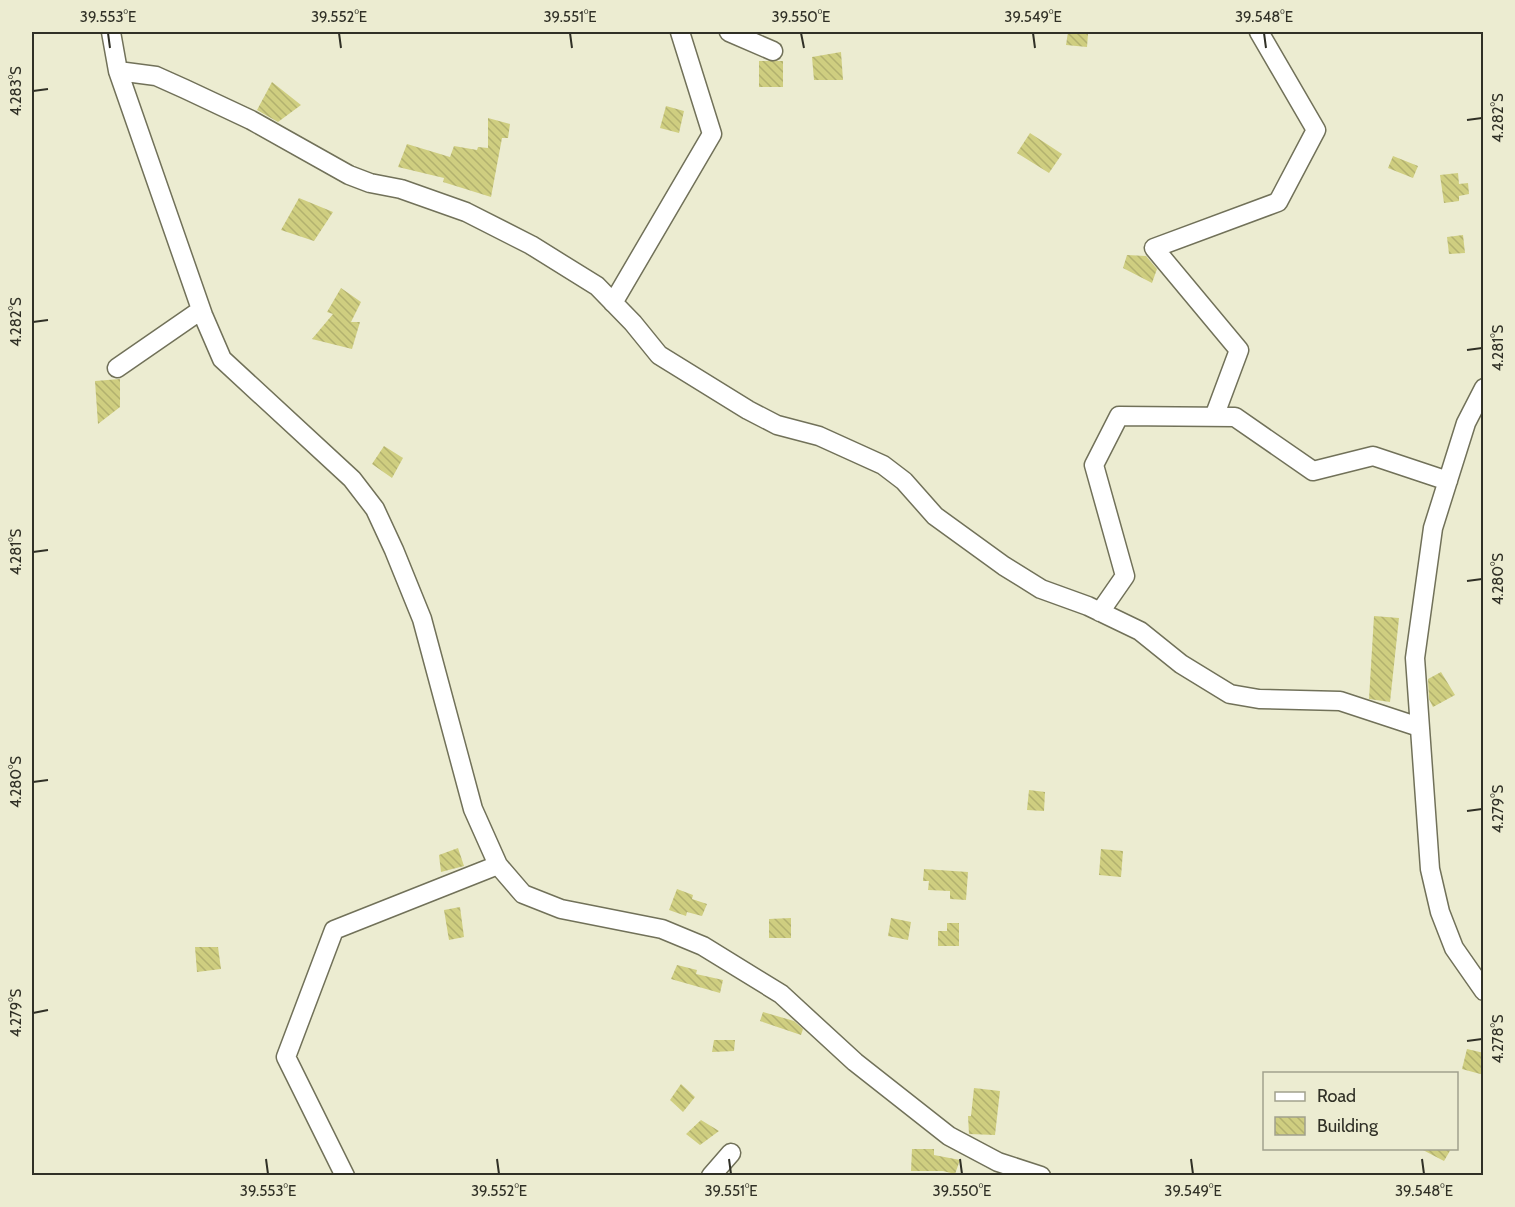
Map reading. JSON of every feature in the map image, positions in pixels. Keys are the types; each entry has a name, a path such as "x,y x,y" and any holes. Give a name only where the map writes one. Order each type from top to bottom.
{"street":[{"path":"111,32 118,71 201,310 222,359 352,478 375,509 422,618 473,809 498,865 523,894 561,909 663,929 703,946 781,994 855,1062 949,1136 998,1162 1041,1176"},
{"path":"613,303 712,134 680,32"},
{"path":"729,32 773,51"},
{"path":"1214,417 1239,350 1154,248 1278,201 1316,130 1259,32"},
{"path":"118,71 156,76 251,120 349,175 370,183 401,189 466,212 531,245 597,286 659,355 748,410 777,425 819,436 883,465 904,481 935,516 1005,566 1041,589 1100,612 1140,631 1181,664 1230,694 1259,699 1340,701 1419,727"},
{"path":"117,368 201,310"},
{"path":"1484,388 1466,423 1433,528 1415,658 1430,869 1440,912 1454,948 1484,991"},
{"path":"1100,612 1125,576 1094,465 1119,416 1235,417 1313,471 1373,456 1448,481"},
{"path":"345,1176 286,1057 333,930 498,865"},
{"path":"711,1176 731,1153"}],"building":[{"path":"1068,32 1088,34 1087,47 1066,45"},
{"path":"841,52 843,80 814,80 812,57"},
{"path":"759,61 783,61 783,87 759,87"},
{"path":"272,82 301,105 278,122 257,110"},
{"path":"666,106 684,111 679,133 660,128"},
{"path":"488,118 510,124 508,138 502,138 491,197 443,182 444,178 398,167 407,144 450,157 454,146 477,150 478,147 488,148"},
{"path":"1030,133 1062,154 1049,173 1017,153"},
{"path":"1393,156 1418,166 1413,178 1388,168"},
{"path":"1458,173 1459,184 1468,183 1469,194 1459,196 1459,201 1444,203 1440,175"},
{"path":"299,198 333,212 314,241 281,230"},
{"path":"1463,235 1465,253 1449,254 1447,237"},
{"path":"1127,255 1146,256 1157,269 1152,283 1123,268"},
{"path":"341,288 361,302 351,322 360,322 352,349 312,339 333,314 327,312"},
{"path":"120,379 120,407 98,424 95,381"},
{"path":"384,446 403,458 392,478 372,464"},
{"path":"1374,616 1399,618 1390,702 1369,699"},
{"path":"1441,672 1455,695 1433,707 1429,699 1428,679"},
{"path":"1029,790 1045,792 1044,811 1027,810"},
{"path":"458,848 464,866 441,872 439,855"},
{"path":"1101,849 1123,851 1121,877 1099,875"},
{"path":"924,869 968,872 966,900 950,899 950,891 928,890 929,881 923,881"},
{"path":"677,889 693,895 692,899 707,904 702,916 687,912 686,916 669,910"},
{"path":"460,907 464,937 449,940 444,910"},
{"path":"791,918 791,938 769,938 769,919"},
{"path":"891,918 911,922 908,940 888,936"},
{"path":"947,923 959,923 959,946 938,946 938,931 947,931"},
{"path":"195,947 218,947 221,969 197,972"},
{"path":"677,965 697,970 696,974 723,980 720,993 671,979"},
{"path":"763,1012 794,1021 803,1029 801,1035 760,1021"},
{"path":"714,1040 735,1040 734,1051 712,1052"},
{"path":"1467,1049 1484,1053 1484,1075 1462,1069"},
{"path":"681,1084 695,1097 683,1112 670,1100"},
{"path":"974,1088 1000,1091 995,1135 969,1134 968,1116 971,1116"},
{"path":"701,1120 719,1131 700,1145 686,1134"},
{"path":"912,1149 934,1149 934,1155 960,1160 955,1174 943,1171 911,1171"},
{"path":"1423,1150 1450,1150 1444,1161"}]}
